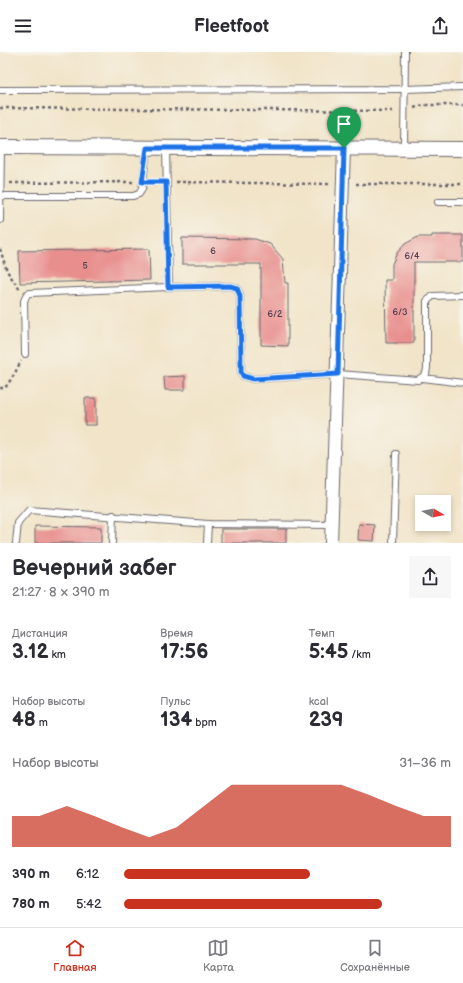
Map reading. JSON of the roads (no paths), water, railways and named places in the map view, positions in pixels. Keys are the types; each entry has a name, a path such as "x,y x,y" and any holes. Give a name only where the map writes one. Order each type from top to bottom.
{"street":[{"path":"0,147 463,149"},
{"path":"331,543 338,374 344,148"}],"lane":[{"path":"404,149 405,52"},
{"path":"0,90 405,89 463,87"},
{"path":"0,147 0,220"},
{"path":"0,196 133,196 139,194 147,148"},
{"path":"166,148 168,287"},
{"path":"438,202 463,202"},
{"path":"25,354 25,297 27,294 34,292 230,286 237,288 240,296 241,372 243,376 253,379 338,374 412,380 423,378 463,383"},
{"path":"423,378 426,374 427,368 427,301 433,296 463,295"},
{"path":"393,543 396,454"},
{"path":"16,543 18,523 30,510 112,515 208,524 331,525"},
{"path":"112,515 112,543"},
{"path":"208,524 208,543"}]}
